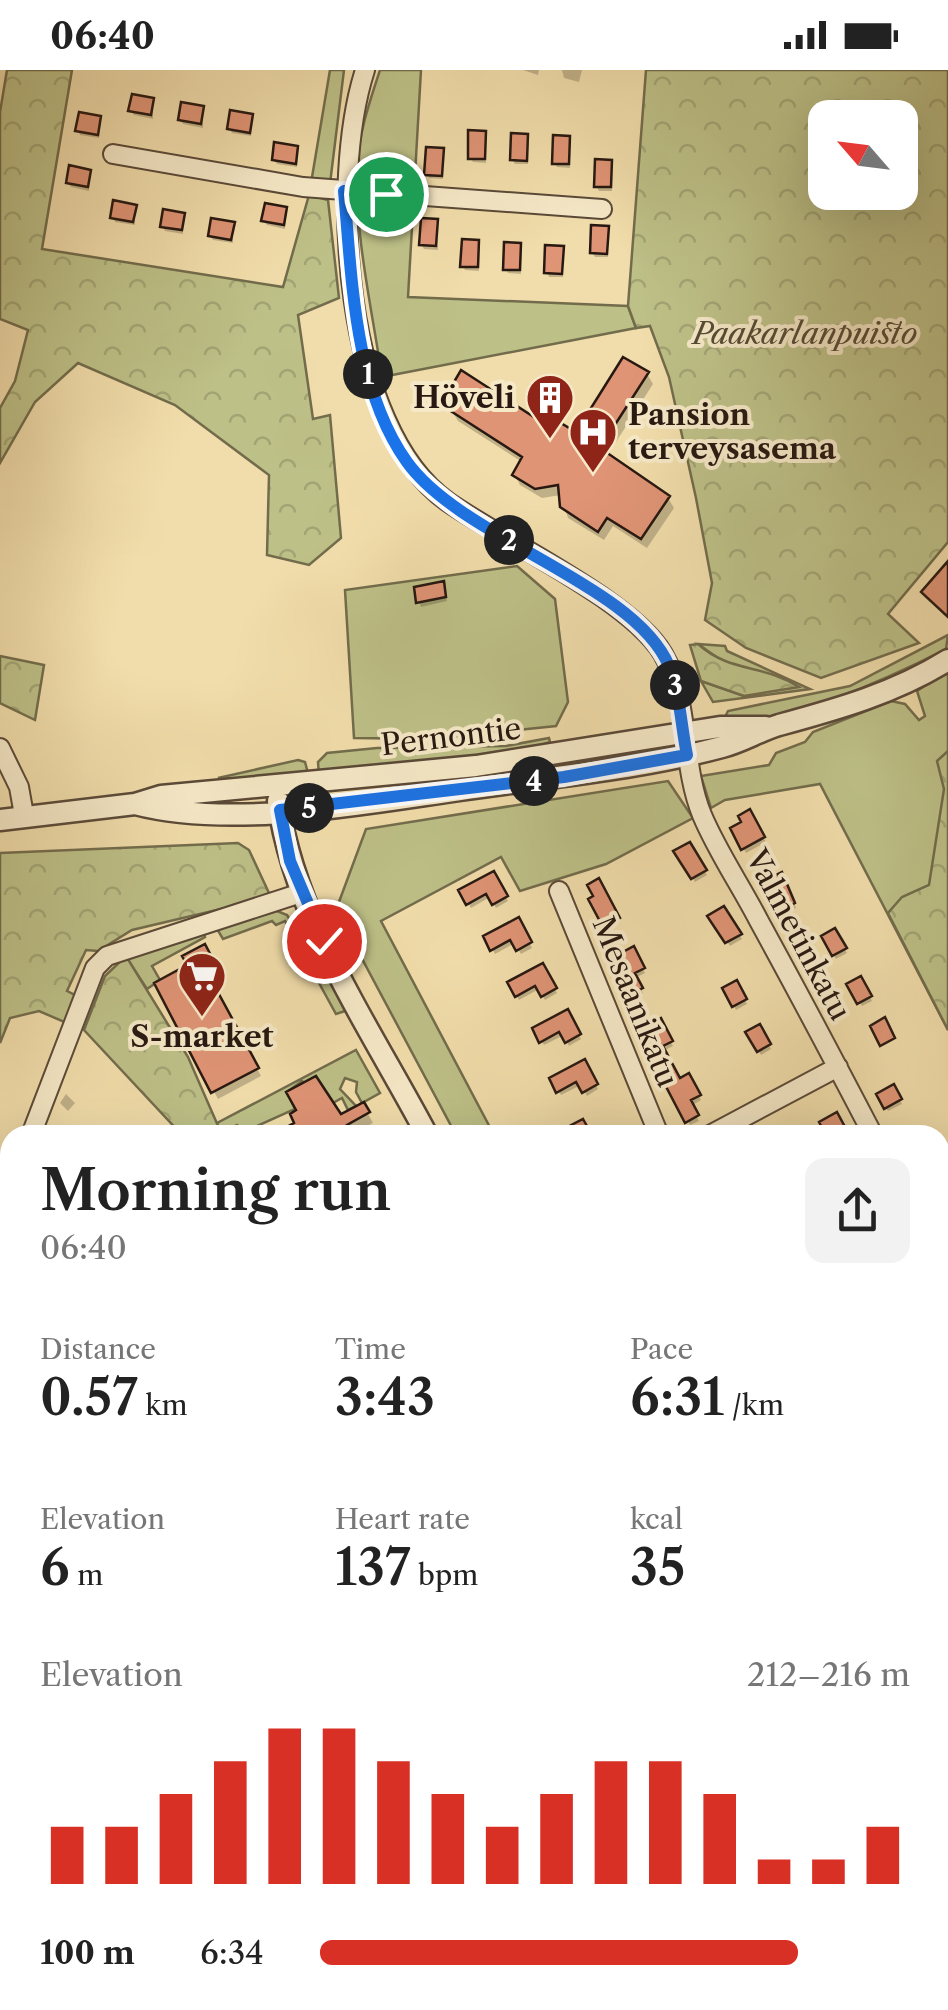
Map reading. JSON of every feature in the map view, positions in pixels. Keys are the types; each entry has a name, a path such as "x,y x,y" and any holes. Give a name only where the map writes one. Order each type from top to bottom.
{"street":[{"name":"Valmetinkatu","path":"365,70 352,124 344,191 368,374 398,448 417,475 448,502 573,580 651,638 672,675 701,813 868,1125"},
{"path":"114,154 344,191 602,209"},
{"name":"Pernontie","path":"135,804 157,810 280,810 564,777 738,742 774,727 874,698 948,660"},
{"name":"Pernontie","path":"0,820 135,804 161,796 476,766 720,727 774,727"},
{"path":"0,748 19,787 24,815"},
{"path":"276,786 300,892 421,1125"},
{"name":"Mesaanikatu","path":"559,890 655,1125"},
{"path":"35,1125 96,968 106,956 300,892"},
{"path":"729,1125 838,1067"}],"green space":[{"path":"7,70 72,70 42,249 283,287 309,195 328,200 339,298 298,315 313,419 330,415 341,538 309,565 267,555 269,475 175,405 78,363 35,402 0,463 0,408 15,381 28,330 0,319 0,112"},
{"path":"330,70 344,70 328,200 309,195"},
{"path":"380,70 421,70 408,297 628,306 636,328 382,377 361,247 357,194 360,143"},
{"name":"Paakarlanpuisto","path":"646,70 948,70 948,542 888,614 919,643 821,678 746,648 705,620 712,583 669,377 650,326 636,328 628,306"},
{"path":"517,566 555,599 568,702 556,726 431,739 354,738 345,590"},
{"path":"948,635 946,649 836,698 773,717 724,719 728,711 850,686"},
{"path":"698,644 725,646 727,651 810,689 713,702 701,681 744,696 760,694 772,675 729,666"},
{"path":"698,644 722,660 799,687 744,696 701,681 690,645"},
{"path":"0,656 44,665 35,720 0,703"},
{"path":"948,670 948,1030 820,784 725,800 711,808 701,776 769,765 776,753 805,742 813,732 891,701 905,704 919,720 925,716 917,691"},
{"path":"549,738 550,742 509,756 319,776 318,762 327,753 377,748 506,746"},
{"path":"948,751 948,1030 888,913 902,897 929,885 944,789 937,761"},
{"path":"298,760 305,762 309,777 258,781 218,778"},
{"path":"668,781 693,818 606,864 520,891 501,857 381,921 489,1125 451,1125 336,910 366,829"},
{"path":"238,843 249,850 269,893 259,900 132,930 98,951 86,950 67,991 77,996 69,1024 39,1011 10,1018 0,1043 0,853"},
{"path":"277,911 287,915 348,1010 336,1014 285,921 276,925 272,921 223,939 217,929"},
{"path":"204,933 205,937 152,966 160,980 147,989 127,959"},
{"path":"126,956 188,1057 218,1125 173,1125 84,1030 105,976"},
{"path":"356,1050 380,1093 362,1103 356,1092 357,1082 345,1078 340,1089 356,1106 348,1110 342,1098 331,1104 302,1081 287,1092 295,1109 260,1125 217,1123"}],"building":[{"path":"132,94 154,98 151,115 128,111"},
{"path":"181,102 204,106 201,124 178,120"},
{"path":"230,110 253,114 250,133 227,129"},
{"path":"79,112 101,116 98,135 75,131"},
{"path":"468,130 486,131 485,159 468,159"},
{"path":"511,133 528,134 527,161 510,160"},
{"path":"553,135 570,136 569,164 552,164"},
{"path":"274,142 298,146 296,164 272,160"},
{"path":"426,147 444,148 442,176 424,175"},
{"path":"595,159 612,160 611,187 594,187"},
{"path":"69,165 91,170 88,187 66,183"},
{"path":"113,200 137,205 133,222 110,218"},
{"path":"265,203 287,207 284,225 261,221"},
{"path":"163,209 185,213 182,230 160,227"},
{"path":"211,218 235,222 231,240 208,236"},
{"path":"421,218 438,219 436,246 419,245"},
{"path":"591,225 609,226 607,254 590,253"},
{"path":"462,239 479,240 478,267 460,267"},
{"path":"504,242 521,243 520,270 503,270"},
{"path":"545,245 564,246 562,274 544,273"},
{"name":"Höveli","path":"623,357 649,372 600,448 670,496 641,539 607,518 598,532 560,507 558,485 535,489 512,475 522,457 449,410 461,393 451,387 461,370 554,430 559,422 576,432"},
{"path":"948,561 948,617 921,592"},
{"path":"444,581 446,597 416,603 414,587"},
{"path":"750,809 765,837 741,850 730,828 741,822 738,816"},
{"path":"690,842 707,870 691,879 673,851"},
{"path":"494,871 508,896 492,905 486,894 466,905 458,890"},
{"path":"782,872 795,903 779,912 764,881"},
{"path":"599,878 620,918 603,927 588,899 593,896 587,885"},
{"path":"724,906 742,934 725,943 707,916"},
{"path":"519,917 532,942 516,951 510,940 490,951 483,936"},
{"path":"835,928 847,948 832,956 821,936"},
{"name":"S-market","path":"205,944 217,967 207,972 259,1068 211,1093 154,983 187,965 182,956"},
{"path":"634,946 645,968 635,973 643,988 629,995 610,959"},
{"path":"543,963 557,988 541,997 535,986 515,997 507,982"},
{"path":"861,976 872,996 857,1004 846,984"},
{"path":"737,980 747,999 732,1007 722,988"},
{"path":"568,1009 581,1034 565,1043 559,1032 539,1043 532,1028"},
{"path":"885,1017 895,1038 880,1046 870,1026"},
{"path":"661,1018 673,1041 663,1046 680,1078 689,1073 701,1095 691,1100 699,1115 685,1123 637,1031"},
{"path":"760,1024 771,1044 757,1052 745,1032"},
{"path":"585,1059 598,1084 582,1093 576,1082 556,1093 549,1078"},
{"path":"316,1076 341,1114 364,1102 370,1112 347,1125 290,1125 294,1123 290,1114 296,1110 286,1092"},
{"path":"894,1084 902,1099 884,1109 876,1094"},
{"path":"837,1112 844,1125 821,1125 819,1122"}],"place":[{"name":"Höveli","path":"550,440"},
{"name":"Pansion terveysasema","path":"593,474"},
{"name":"S-market","path":"202,1018"}],"route":[{"path":"324,941 300,892 280,810 564,777 687,755 675,685 668,664 651,638 573,580 434,491 408,464 386,426 368,374 344,191 386,194"}]}
